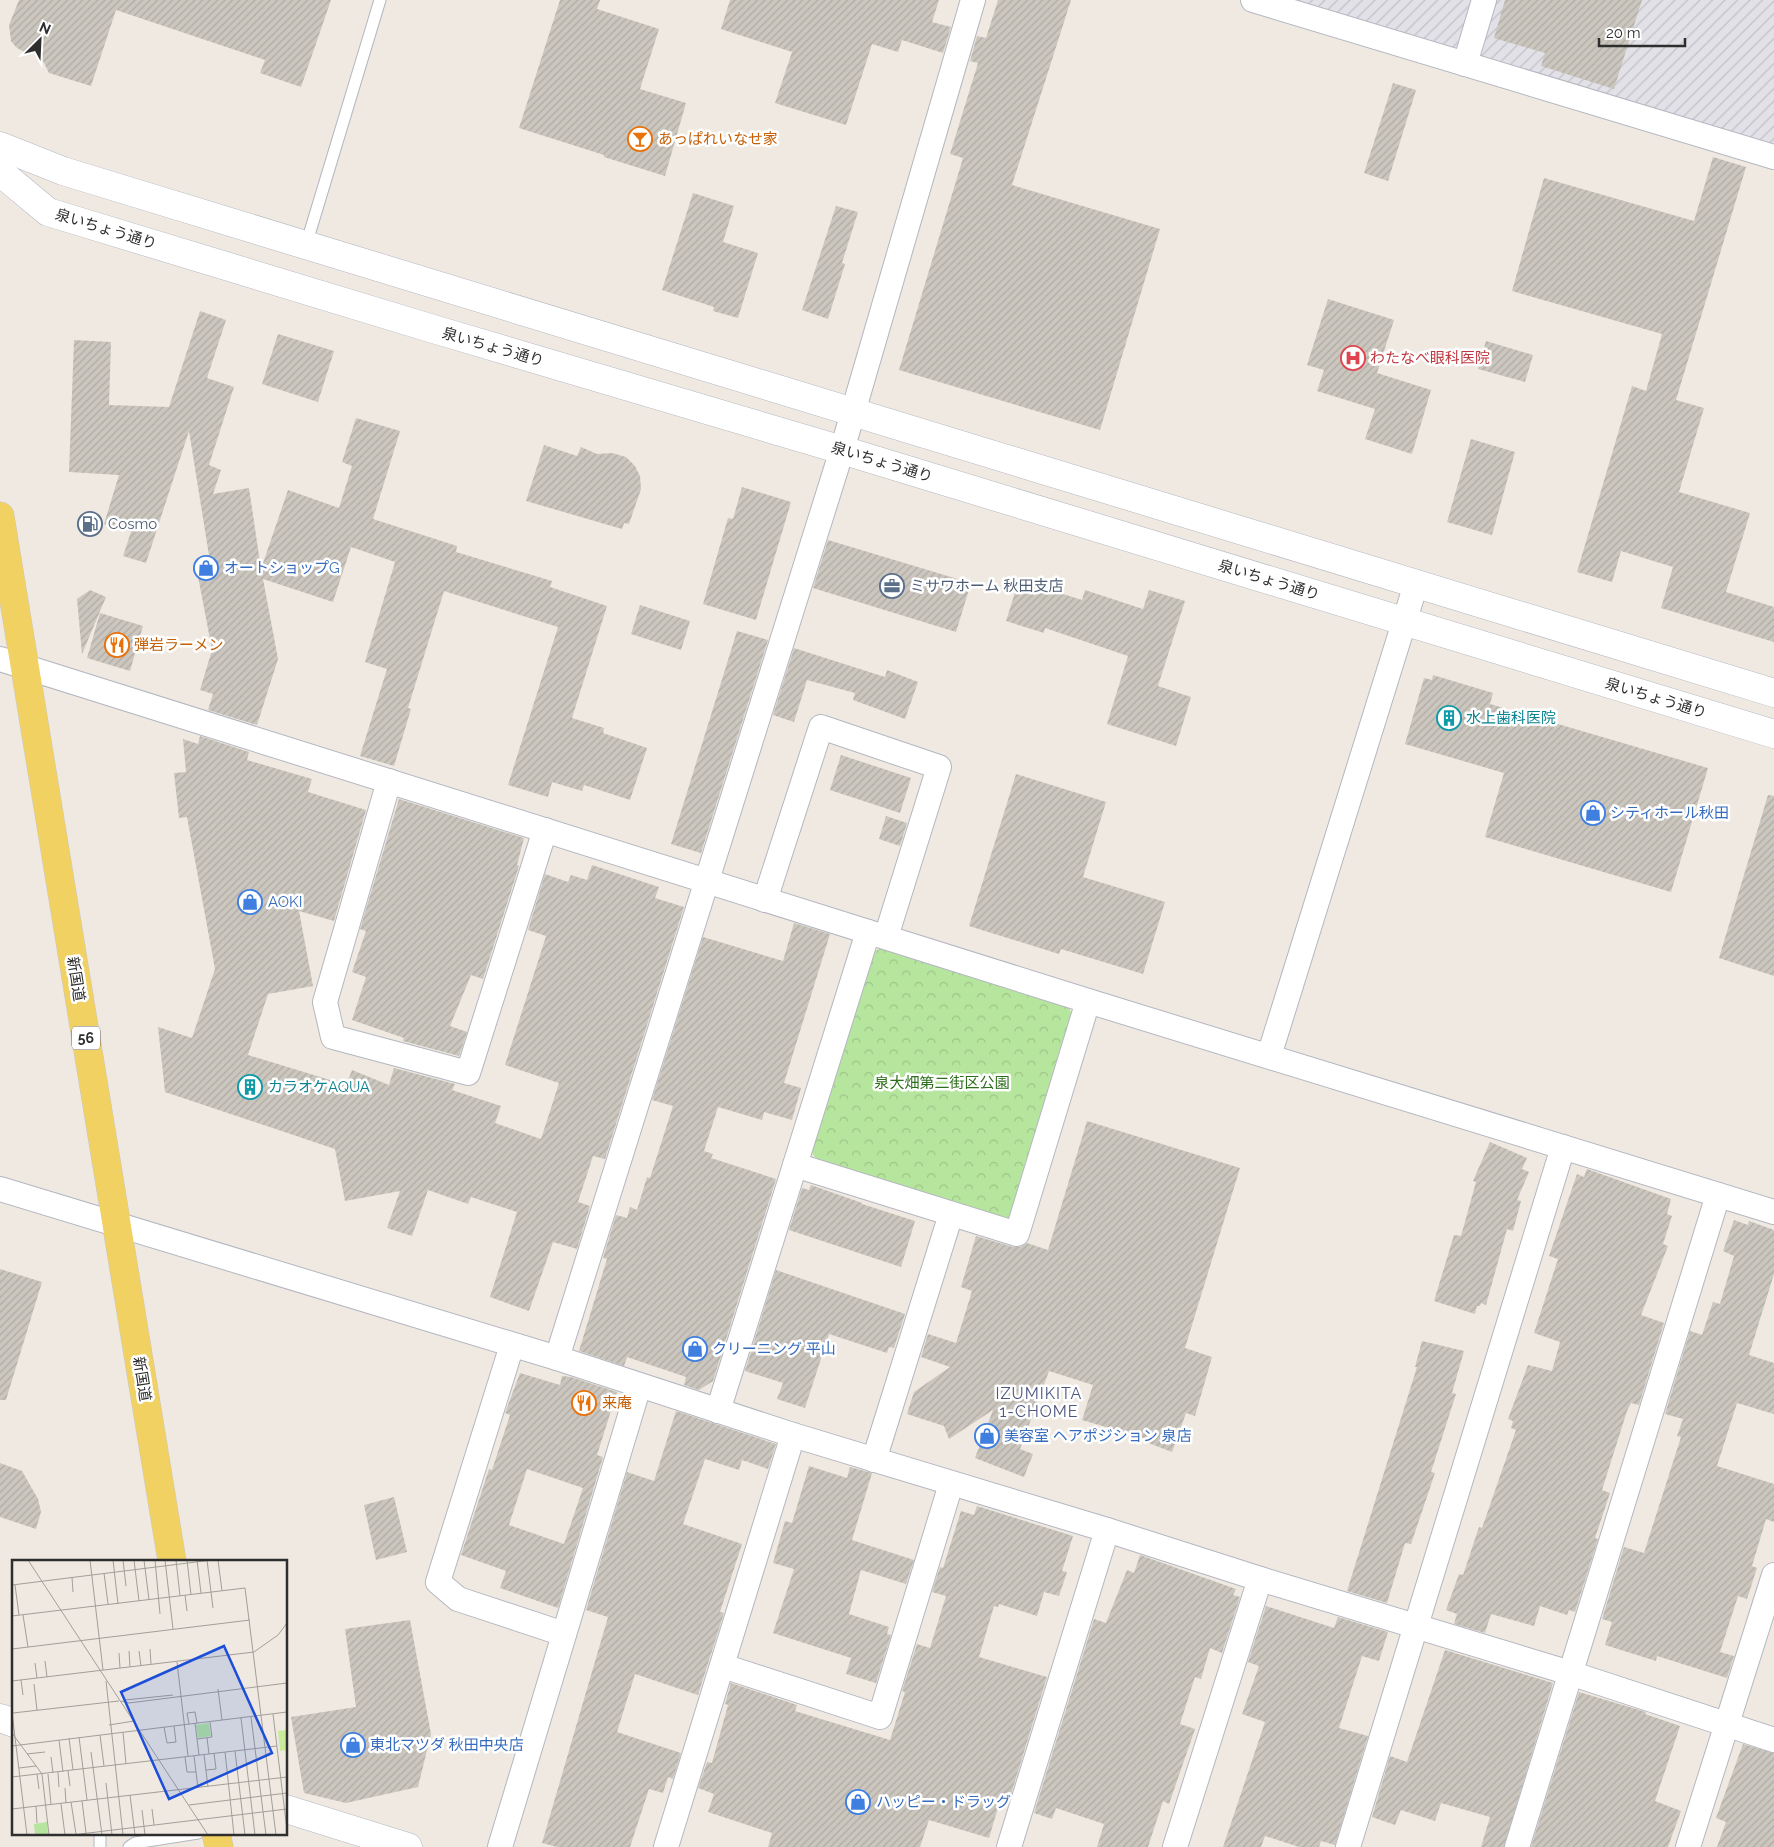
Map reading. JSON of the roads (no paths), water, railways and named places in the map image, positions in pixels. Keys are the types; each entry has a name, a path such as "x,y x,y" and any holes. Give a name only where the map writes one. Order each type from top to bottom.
{"main road":[{"path":"0,146 63,172 1774,693"},
{"name":"泉いちょう通り","path":"0,172 48,212 842,450 1774,734"},
{"name":"新国道","path":"0,516 12,663 117,1226 172,1560"},
{"path":"0,1718 12,1722"},
{"path":"288,1810 408,1847"},
{"path":"216,1834 219,1847"}],"street":[{"path":"557,1358 708,882 842,450 973,0"},
{"path":"1253,0 1774,157"},
{"path":"1465,64 1484,0"},
{"path":"1269,1056 1416,584"},
{"path":"12,663 1088,1001 1774,1212"},
{"path":"718,1412 795,1165 939,767 822,727 766,900"},
{"path":"389,781 325,1002 333,1037 468,1073 544,830"},
{"path":"795,1165 1017,1234 1088,1001"},
{"path":"1348,1847 1562,1147"},
{"path":"0,1189 557,1358 718,1412 1570,1673 1774,1740"},
{"path":"1517,1847 1718,1195"},
{"path":"874,1460 951,1214"},
{"path":"512,1345 438,1582 458,1600 564,1634"},
{"path":"500,1847 639,1386"},
{"path":"666,1847 793,1435"},
{"path":"723,1666 880,1717 951,1484"},
{"path":"1009,1847 1107,1530"},
{"path":"1688,1847 1774,1575"},
{"path":"1176,1847 1260,1579"}],"lane":[{"path":"306,245 380,0"},
{"path":"100,1834 100,1847"},
{"path":"129,1847 135,1843 192,1834"}],"place":[{"name":"あっぱれいなせ家","path":"640,139"},
{"name":"わたなべ眼科医院","path":"1353,358"},
{"name":"Cosmo","path":"90,524"},
{"name":"オートショップG","path":"206,568"},
{"name":"ミサワホーム 秋田支店","path":"892,586"},
{"name":"弾岩ラーメン","path":"117,645"},
{"name":"水上歯科医院","path":"1449,718"},
{"name":"シティホール秋田","path":"1593,813"},
{"name":"AOKI","path":"250,902"},
{"name":"カラオケAQUA","path":"250,1087"},
{"name":"クリーニング 平山","path":"695,1349"},
{"name":"来庵","path":"584,1403"},
{"name":"美容室 ヘアポジション 泉店","path":"987,1436"},
{"name":"東北マツダ 秋田中央店","path":"353,1745"},
{"name":"ハッピー・ドラッグ","path":"858,1802"}],"district":[{"name":"IZUMIKITA 1-CHOME","path":"1039,1402"}],"park label":[{"name":"泉大畑第二街区公園","path":"942,1083"}]}
